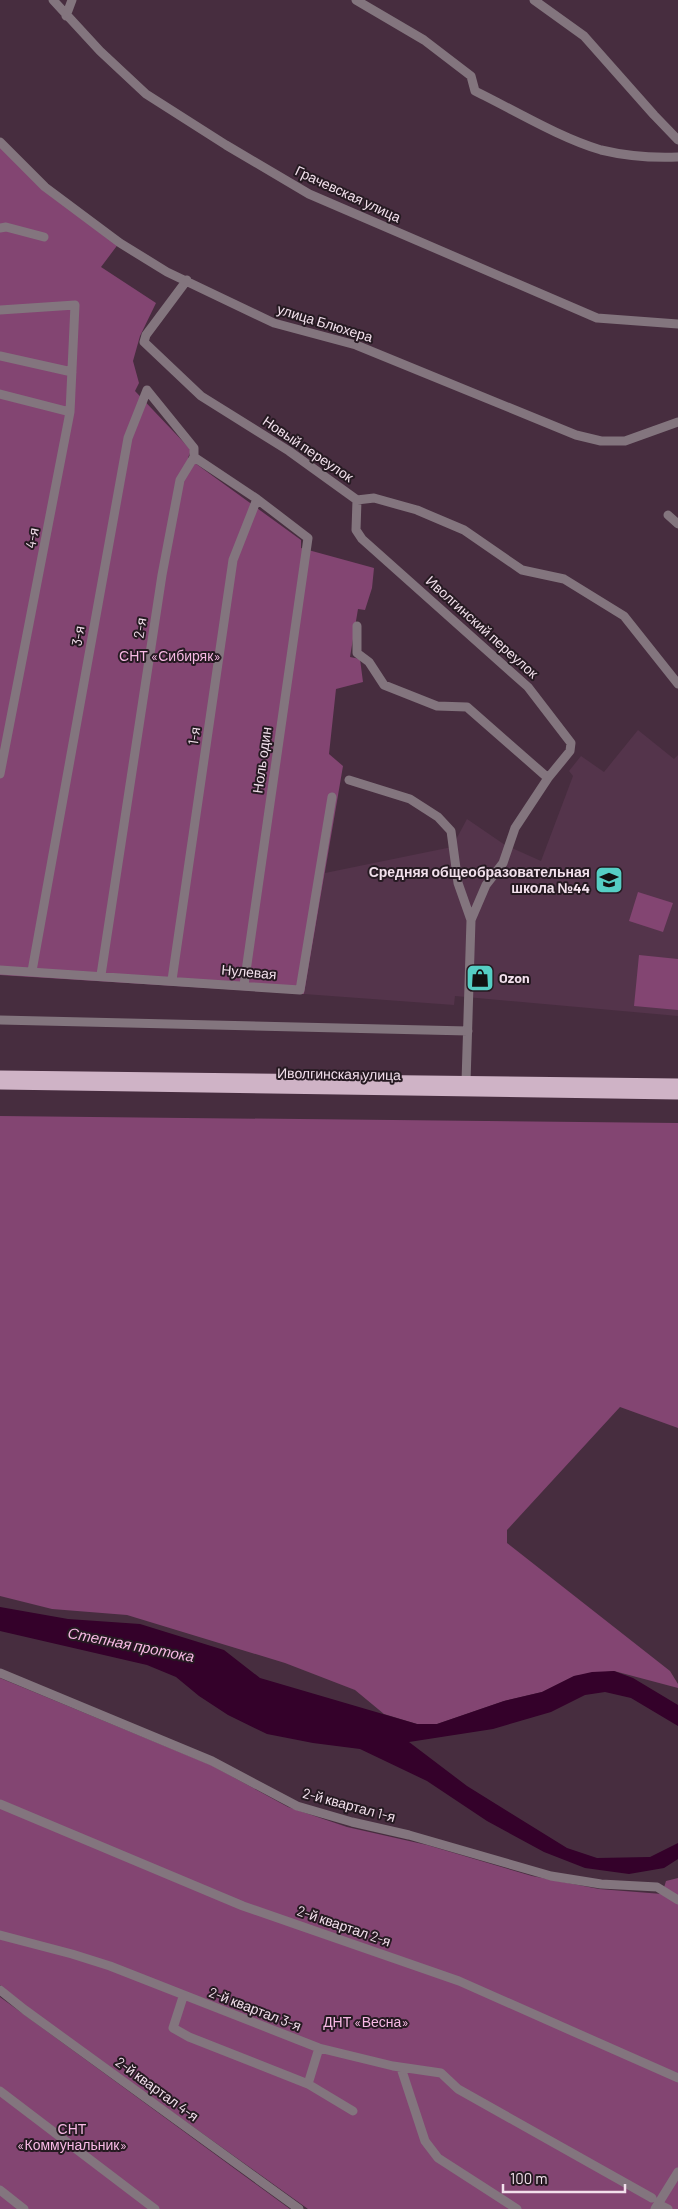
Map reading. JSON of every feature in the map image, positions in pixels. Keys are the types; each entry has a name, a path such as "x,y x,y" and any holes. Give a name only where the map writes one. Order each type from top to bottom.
{"main road":[{"name":"Иволгинская улица","path":"0,1076 678,1084"},
{"name":"Иволгинская улица","path":"0,1084 678,1094"}],"street":[{"name":"Грачевская улица","path":"53,0 66,16 146,94 226,145 309,194 596,318 678,324"},
{"path":"66,16 72,0"},
{"path":"356,0 424,40 471,76 475,91 560,133 601,150 655,158 678,157"},
{"path":"534,0 584,36 678,140"},
{"name":"улица Блюхера","path":"0,142 45,187 120,243 167,272 274,323 356,345 576,435 601,440 625,440 678,422"},
{"path":"0,228 6,227 44,236"},
{"name":"Новый переулок","path":"187,280 146,335 144,342 185,378 201,396 289,451 357,500 374,498 416,510 464,530 522,570 564,579 624,616 678,684"},
{"name":"4-я","path":"0,310 75,305 70,412 0,774"},
{"path":"0,356 72,372"},
{"name":"3-я","path":"32,971 128,438 147,390 194,448 194,457"},
{"path":"0,394 70,412"},
{"path":"194,457 257,499"},
{"name":"2-я","path":"102,975 162,575 180,480 194,457"},
{"name":"Ноль один","path":"244,985 308,538 257,499"},
{"name":"1-я","path":"172,980 233,560 257,499"},
{"name":"Иволгинский переулок","path":"357,500 356,530 362,539 528,687 571,743 570,751 548,778 515,828 504,863 486,885 470,920"},
{"path":"668,515 678,524"},
{"path":"357,626 356,652 369,662 384,685 438,706 467,707 548,778"},
{"name":"Иволгинский переулок","path":"349,780 410,798 438,817 451,831 458,882 470,920 466,1082"},
{"name":"Нулевая","path":"0,970 102,975 300,990 332,797"},
{"path":"0,1020 468,1031"},
{"name":"2-й квартал 1-я","path":"0,1673 212,1761 297,1806 352,1822 409,1835 551,1876 601,1884 657,1887 678,1900"},
{"name":"2-й квартал 2-я","path":"0,1804 243,1906 459,1981 678,2078"},
{"name":"2-й квартал 3-я","path":"0,1935 110,1966 319,2048 393,2066 440,2073 458,2089 655,2204 668,2209"},
{"name":"2-й квартал 4-я","path":"0,1990 299,2209"},
{"path":"183,1997 173,2028 189,2037 308,2084 353,2111"},
{"path":"308,2084 319,2048"},
{"path":"402,2070 425,2141 438,2158 517,2209"},
{"path":"0,2091 155,2209"},
{"path":"655,2204 678,2172"},
{"path":"0,2190 24,2209"}],"shaded area":[{"path":"638,730 674,759 678,755 678,1016 455,996 454,1005 304,994 325,873 452,847 467,819 505,845 541,861 573,776 569,771 581,756 604,772"}],"green space":[{"name":"СНТ «Сибиряк»","path":"0,139 11,155 119,243 101,267 156,303 140,336 133,361 139,383 135,391 191,450 188,458 301,540 301,548 374,568 372,588 365,610 358,609 350,657 360,659 363,682 336,689 329,754 343,766 304,994 0,975"},
{"path":"638,892 673,903 663,932 629,921"},
{"path":"639,955 678,959 678,1010 634,1006"},
{"path":"0,1116 678,1123 678,1428 620,1407 507,1530 507,1543 670,1671 678,1684 678,1688 614,1671 574,1676 542,1692 504,1701 437,1724 417,1724 384,1714 355,1690 285,1663 127,1615 52,1609 0,1596"},
{"name":"ДНТ «Весна»","path":"0,1678 211,1765 288,1807 347,1827 427,1845 532,1876 599,1889 662,1894 666,1881 678,1878 678,2209 308,2209 27,2008 0,1985"},
{"name":"СНТ «Коммунальник»","path":"0,1997 290,2209 0,2209"}],"water":[{"name":"Степная протока","path":"0,1607 68,1619 140,1624 224,1650 260,1678 417,1724 437,1724 504,1701 542,1692 574,1676 592,1672 614,1671 633,1678 678,1705 678,1726 631,1698 605,1692 585,1695 551,1712 493,1729 409,1742 467,1786 567,1848 597,1858 650,1857 678,1843 678,1859 664,1868 629,1874 585,1868 544,1852 487,1821 427,1781 360,1749 313,1743 267,1734 228,1715 199,1696 176,1677 147,1665 0,1631"}],"place":[{"name":"Средняя общеобразовательная школа №44","path":"609,880"},
{"name":"Ozon","path":"480,978"}]}
